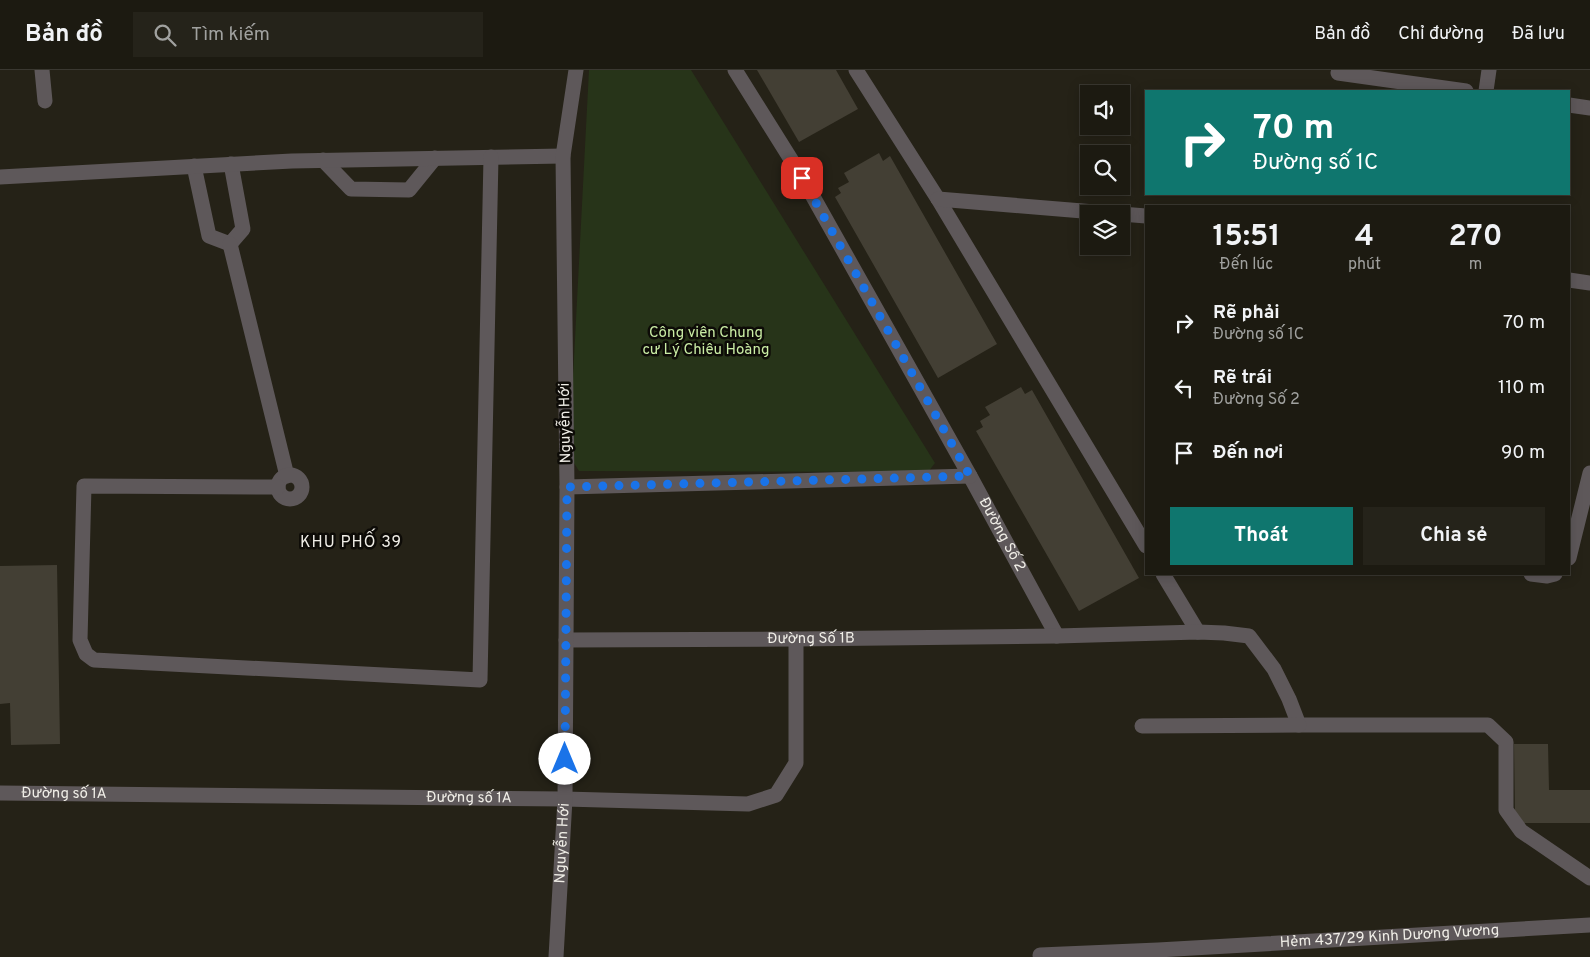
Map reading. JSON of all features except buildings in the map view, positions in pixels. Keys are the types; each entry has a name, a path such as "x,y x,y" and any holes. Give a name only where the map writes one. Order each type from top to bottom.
{"street":[{"path":"42,70 45,101"},
{"name":"Nguyễn Hới","path":"556,957 565,799 567,487 564,156 576,70"},
{"name":"Đường Số 2","path":"735,70 802,178 970,476 1057,636"},
{"path":"1486,90 1489,70"},
{"path":"858,71 938,199 1145,544"},
{"path":"1338,73 1459,90"},
{"path":"1570,105 1590,108"},
{"path":"0,177 323,160 564,156"},
{"path":"230,244 283,481 84,486 80,640 86,654 94,660 480,680 491,157"},
{"path":"323,160 351,189 410,190 435,158"},
{"path":"230,244 243,229 231,164"},
{"path":"194,166 209,236 230,244"},
{"path":"938,199 1080,211"},
{"path":"1130,215 1145,216"},
{"path":"1570,280 1589,279"},
{"path":"1570,554 1590,473"},
{"path":"567,487 970,476"},
{"path":"1164,575 1198,632"},
{"name":"Đường Số 1B","path":"566,640 1224,633 1249,636 1274,668 1300,725"},
{"name":"Đường số 1A","path":"0,793 565,799 748,804 776,794 796,763 796,639"},
{"path":"1142,726 1488,725 1506,742 1506,810 1521,831 1590,878"},
{"name":"Hẻm 437/29 Kinh Dương Vương","path":"1040,954 1168,950 1590,925"}],"green space":[{"name":"Công viên Chung cư Lý Chiêu Hoàng","path":"589,70 691,70 935,463 928,472 579,471 569,455"}],"district":[{"name":"KHU PHỐ 39","path":"351,543"}],"route":[{"path":"565,759 567,487 970,476 802,178"}]}
